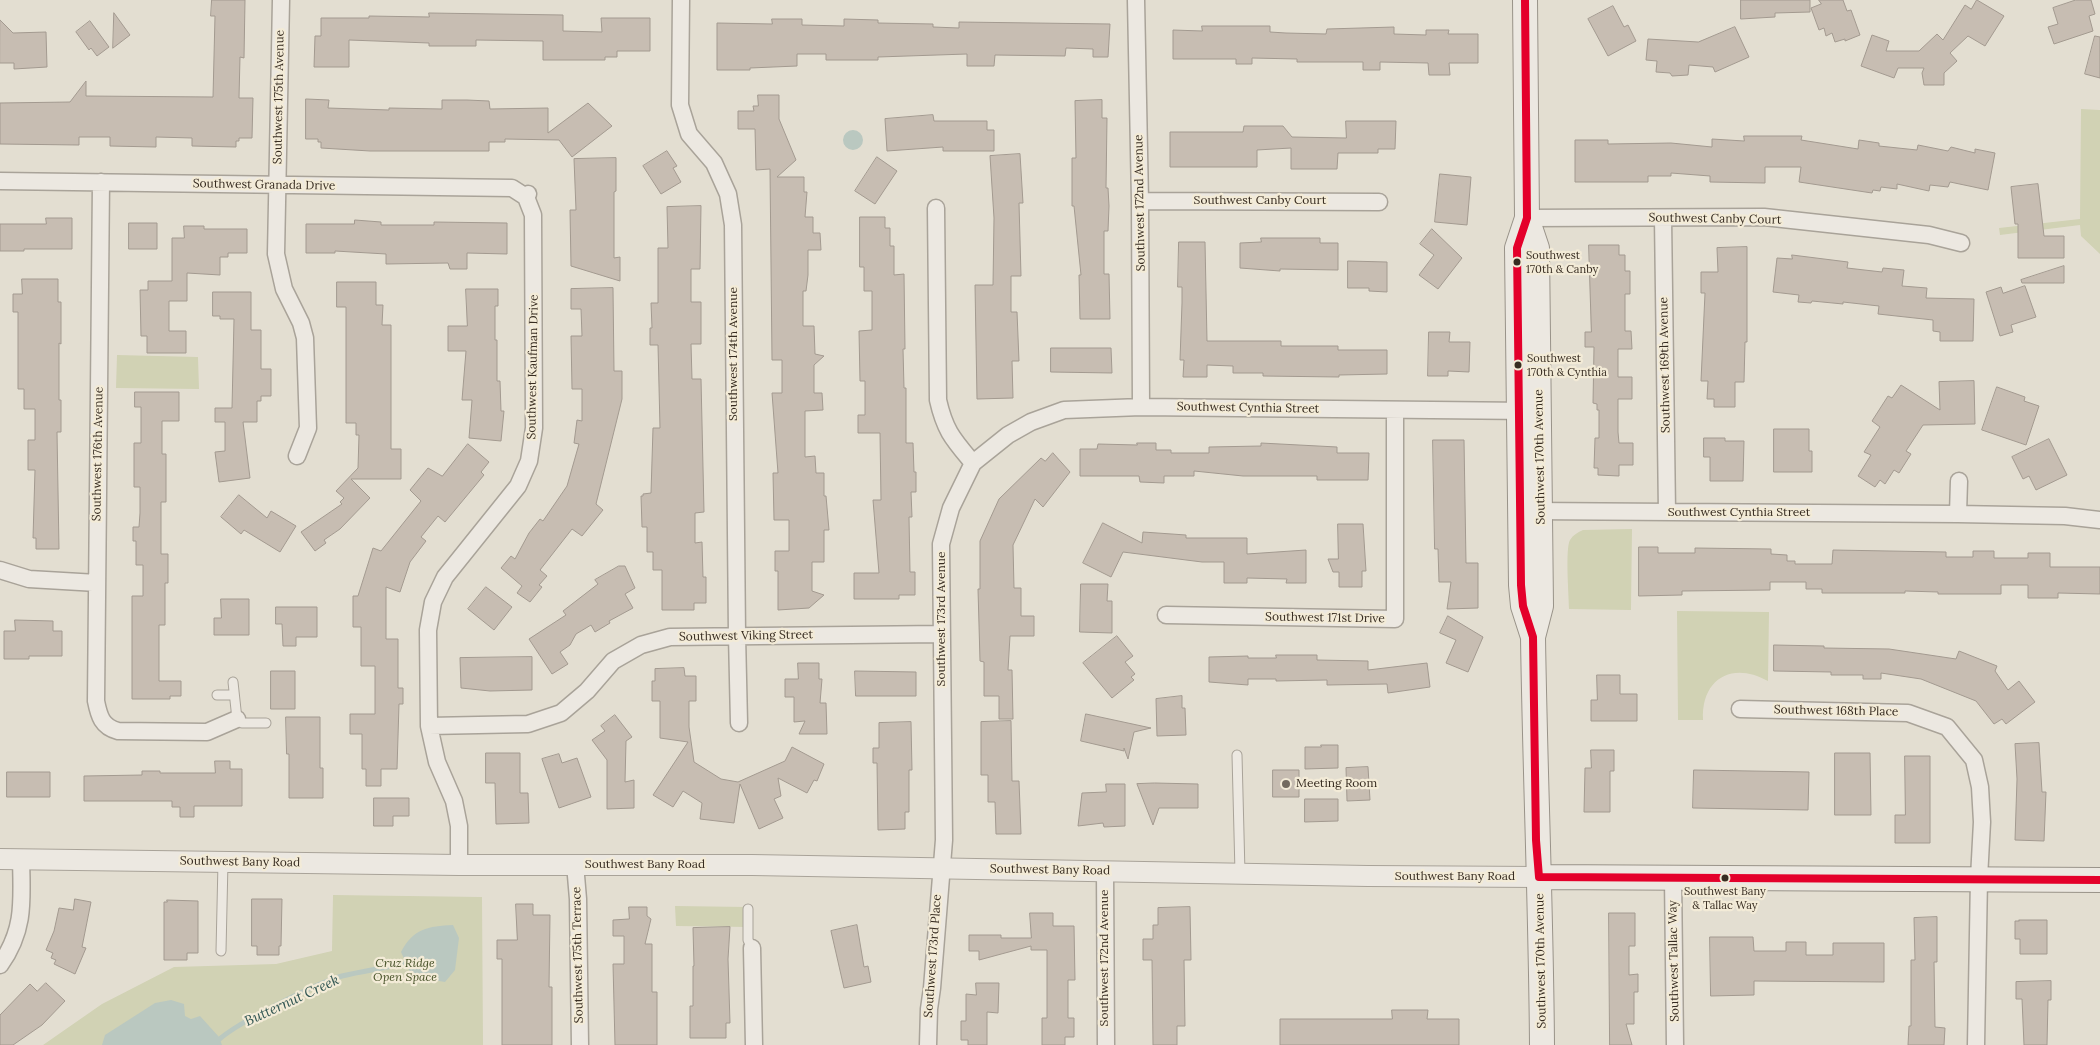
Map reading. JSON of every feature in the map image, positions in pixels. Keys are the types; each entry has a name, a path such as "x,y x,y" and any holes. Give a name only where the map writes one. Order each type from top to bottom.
{"main road":[{"name":"Southwest 170th Avenue","path":"1525,0 1527,218 1537,248 1529,411 1531,511 1541,606 1533,637 1542,1045"},
{"name":"Southwest Bany Road","path":"1539,877 2100,880"}],"street":[{"name":"Southwest 175th Avenue","path":"281,0 276,254 284,289 301,322 305,338 308,428 297,456"},
{"name":"Southwest 174th Avenue","path":"681,0 680,104 689,134 714,164 728,194 733,225 739,723"},
{"name":"Southwest 172nd Avenue","path":"1136,0 1140,200 1141,407"},
{"name":"Southwest Granada Drive","path":"0,181 512,188 527,195"},
{"name":"Southwest 176th Avenue","path":"101,182 96,583 96,701 99,714 104,724 110,729 118,731 207,732 237,719"},
{"name":"Southwest Kaufman Drive","path":"459,865 459,826 454,801 437,762 429,726 428,630 433,602 445,577 518,486 529,461 534,428 533,215 527,195"},
{"name":"Southwest Canby Court","path":"1140,200 1379,202"},
{"path":"936,208 938,400 943,423 973,463"},
{"name":"Southwest Canby Court","path":"1527,218 1764,217 1929,235 1961,242"},
{"name":"Southwest 169th Avenue","path":"1663,218 1666,512"},
{"name":"Southwest Cynthia Street","path":"973,463 1008,435 1031,422 1064,410 1141,407 1529,411"},
{"name":"Southwest 171st Drive","path":"1166,615 1396,619 1395,410"},
{"name":"Southwest 173rd Avenue","path":"941,868 944,840 941,544 951,508 973,463"},
{"path":"1958,514 1959,481"},
{"name":"Southwest Cynthia Street","path":"1531,511 1958,514 2065,516 2100,520"},
{"path":"0,570 29,579 96,583"},
{"name":"Southwest Viking Street","path":"429,726 528,724 561,713 587,691 612,661 641,645 670,637 942,634"},
{"name":"Southwest 168th Place","path":"1740,710 1908,713 1948,727 1974,760 1980,787 1982,822 1979,878"},
{"name":"Southwest Bany Road","path":"0,859 459,865 575,864 941,868 1539,877"},
{"path":"0,965 11,949 18,932 22,914 21,860"},
{"name":"Southwest 175th Terrace","path":"575,864 578,899 580,1045"},
{"name":"Southwest 173rd Place","path":"928,1045 928,1010 932,988 941,868"},
{"name":"Southwest 172nd Avenue","path":"1104,871 1106,1045"},
{"name":"Southwest Tallac Way","path":"1673,877 1675,1045"},
{"path":"1976,1045 1979,878"},
{"path":"752,948 754,1045"}],"lane":[{"path":"234,682 237,719 242,723 266,723"},
{"path":"217,695 234,695"},
{"path":"1237,755 1240,874"},
{"path":"221,951 223,862"},
{"path":"748,908 748,940 752,948"}],"green space":[{"path":"2081,109 2100,110 2100,254 2081,236 2080,225 2000,235 1999,228 2080,219"},
{"path":"117,355 198,357 199,389 116,388"},
{"path":"1632,529 1631,610 1569,609 1568,553 1571,538 1583,530"},
{"path":"1677,611 1769,612 1768,681 1755,675 1743,673 1732,673 1722,677 1713,684 1707,693 1703,720 1678,720"},
{"name":"Cruz Ridge Open Space","path":"333,895 482,897 483,1045 43,1045 102,1004 174,967 276,964 332,951"},
{"path":"675,906 748,907 749,927 676,926"}],"shaded area":[{"path":"853,130 860,133 863,140 860,147 853,150 846,147 843,140 846,133"},
{"path":"453,925 459,938 455,970 445,982 410,972 401,952 411,938 422,930 436,926"},
{"path":"171,1000 184,1004 185,1016 191,1019 200,1016 219,1037 222,1045 102,1045 105,1035 155,1003"}],"building":[{"path":"212,0 245,0 244,58 240,57 239,98 253,98 252,138 239,138 239,141 236,141 236,147 192,146 192,138 156,137 156,147 110,146 110,137 79,137 79,145 0,144 0,103 70,102 86,81 86,96 213,97 215,16 211,16"},
{"path":"1741,0 1810,0 1810,12 1775,13 1775,17 1741,19"},
{"path":"1819,0 1843,0 1847,11 1851,10 1860,35 1845,41 1845,39 1835,42 1832,33 1826,36 1824,28 1819,30 1811,8 1821,4"},
{"path":"1977,0 2004,16 1985,46 1968,36 1950,53 1957,61 1944,73 1944,85 1924,85 1922,73 1924,68 1898,68 1894,78 1861,66 1872,35 1889,41 1886,51 1919,51 1937,34 1943,40 1965,5 1971,9"},
{"path":"2076,0 2091,0 2095,14 2089,16 2093,31 2054,44 2048,27 2058,24 2053,8"},
{"path":"1613,6 1624,27 1628,25 1636,41 1608,56 1588,19"},
{"path":"114,13 130,35 113,48"},
{"path":"429,13 563,15 563,31 602,32 601,18 650,18 650,51 617,51 617,57 605,57 605,60 543,60 543,41 476,40 476,46 429,46 429,43 349,40 349,67 314,67 315,36 321,36 321,18 369,18 369,16 429,17"},
{"path":"772,19 802,19 802,25 844,26 844,19 878,20 878,23 933,24 933,27 959,28 959,22 1110,24 1108,57 1093,57 1093,49 1066,48 1065,56 995,55 994,66 967,66 967,54 878,57 878,60 826,60 826,54 797,54 797,66 750,68 750,70 717,70 717,23 772,24"},
{"path":"0,20 13,33 46,32 47,67 14,69 14,63 0,63"},
{"path":"90,21 109,47 97,56 91,48 89,50 76,32"},
{"path":"1202,26 1270,26 1270,32 1326,34 1327,29 1394,27 1394,34 1426,35 1426,30 1449,30 1448,34 1478,34 1478,63 1449,63 1450,75 1429,75 1428,63 1380,62 1380,70 1363,70 1363,62 1297,62 1297,59 1252,58 1252,64 1236,64 1236,59 1173,59 1173,30 1202,31"},
{"path":"1735,27 1749,57 1715,72 1713,67 1689,65 1688,75 1672,76 1670,73 1656,72 1657,61 1646,60 1648,39 1698,42"},
{"path":"2095,36 2100,37 2100,78 2085,74"},
{"path":"758,95 779,95 779,119 796,160 777,177 804,177 804,192 807,192 805,217 813,217 813,233 820,233 821,250 808,250 808,275 806,291 803,291 803,326 814,326 815,354 824,356 814,365 814,393 822,393 823,410 805,411 805,457 815,456 816,473 824,473 824,496 826,496 829,530 824,530 824,562 812,562 812,591 824,595 809,608 778,610 778,571 775,571 775,551 789,551 789,520 774,520 773,473 778,473 772,393 782,393 782,360 772,360 770,169 756,170 755,129 738,129 738,111 754,111 753,106 758,106"},
{"path":"306,99 329,100 328,108 442,109 442,100 467,100 489,101 490,109 548,108 548,133 588,103 612,126 572,157 559,140 505,139 505,142 489,142 489,151 370,151 321,148 321,142 318,142 318,139 306,139"},
{"path":"1102,100 1102,118 1107,118 1106,188 1108,188 1109,206 1108,231 1104,231 1104,274 1109,274 1110,319 1080,319 1079,275 1081,275 1074,206 1072,206 1072,158 1076,158 1075,101"},
{"path":"933,115 934,121 987,121 987,130 994,130 994,151 943,151 943,147 887,151 885,119"},
{"path":"1346,121 1396,121 1395,149 1378,149 1378,153 1338,153 1337,169 1291,169 1291,148 1257,150 1257,167 1170,167 1170,132 1243,132 1244,126 1283,126 1292,137 1346,138"},
{"path":"1744,136 1802,136 1801,140 1858,149 1859,140 1879,143 1879,146 1917,150 1918,145 1948,151 1951,147 1975,153 1975,149 1995,153 1988,190 1950,182 1948,187 1930,185 1929,191 1897,184 1897,189 1881,187 1880,191 1873,190 1872,193 1799,182 1801,167 1765,167 1765,183 1710,182 1710,176 1671,173 1671,176 1648,176 1648,182 1575,182 1575,140 1608,140 1608,144 1671,143 1712,147 1712,139 1744,141"},
{"path":"667,151 677,166 673,168 681,182 661,194 643,166"},
{"path":"1020,154 1023,203 1019,203 1021,276 1011,276 1011,312 1017,312 1019,361 1012,361 1013,398 977,399 975,285 993,285 994,218 990,156"},
{"path":"877,157 897,171 875,204 855,191"},
{"path":"616,158 614,258 620,257 620,281 571,266 570,210 576,210 574,159"},
{"path":"1440,174 1471,177 1467,225 1435,222"},
{"path":"2038,184 2044,236 2064,236 2064,258 2018,258 2018,224 2015,224 2011,187"},
{"path":"701,206 700,269 691,269 691,302 701,302 701,344 691,344 692,379 701,379 704,512 695,513 695,543 702,542 703,577 706,577 706,603 694,603 694,610 662,610 662,570 653,570 653,552 647,552 647,527 642,527 641,496 651,493 653,428 660,428 658,345 650,345 650,328 652,328 651,303 658,303 658,248 668,248 667,207"},
{"path":"860,217 885,217 885,228 890,228 890,246 894,246 894,275 904,274 905,349 903,349 904,388 906,388 906,443 913,443 914,472 916,472 916,492 911,492 912,517 909,517 910,572 915,572 915,595 899,595 899,599 854,599 854,573 879,573 873,500 881,500 880,433 858,433 858,415 865,415 865,381 860,381 859,331 872,330 872,291 864,291 864,267 860,267"},
{"path":"46,218 72,218 72,249 0,251 0,224 46,224"},
{"path":"355,220 381,222 381,225 434,225 434,222 507,223 507,254 467,253 467,269 450,269 448,263 386,264 386,254 335,251 335,253 306,253 306,224 354,224"},
{"path":"129,223 157,223 157,249 129,249"},
{"path":"184,226 204,226 204,229 247,229 247,253 228,253 228,257 220,257 220,275 187,273 187,301 169,301 169,331 186,331 186,353 147,353 147,336 141,336 140,290 148,290 148,281 172,281 172,238 184,238"},
{"path":"1432,229 1462,258 1438,289 1419,275 1434,255 1420,244"},
{"path":"1261,238 1320,238 1320,243 1338,243 1338,270 1280,269 1280,271 1240,268 1240,243 1261,242"},
{"path":"1179,242 1205,242 1207,341 1281,341 1281,346 1338,346 1338,350 1387,350 1387,374 1339,375 1339,377 1263,376 1263,373 1233,373 1233,366 1207,365 1207,377 1183,377 1184,360 1180,360 1182,287 1178,287"},
{"path":"1589,245 1619,245 1619,255 1625,255 1625,271 1630,271 1630,294 1625,294 1625,331 1631,331 1632,349 1618,349 1618,377 1632,377 1632,399 1618,399 1618,432 1619,443 1633,443 1633,465 1619,465 1619,476 1598,475 1598,468 1594,468 1595,438 1599,438 1599,410 1597,410 1597,404 1593,403 1594,347 1585,347 1585,332 1591,332"},
{"path":"1747,247 1747,342 1745,342 1744,382 1735,382 1735,407 1714,407 1714,399 1707,399 1708,381 1701,381 1705,293 1701,293 1701,272 1718,272 1717,248"},
{"path":"1792,255 1848,262 1847,268 1882,272 1883,268 1904,270 1902,286 1927,288 1926,298 1974,299 1973,341 1940,341 1940,332 1933,331 1933,320 1878,314 1879,306 1843,302 1843,304 1812,301 1811,303 1798,302 1799,295 1773,292 1777,258 1792,259"},
{"path":"1348,261 1387,262 1387,292 1369,291 1369,288 1348,288"},
{"path":"2064,266 2064,283 2022,283 2021,280"},
{"path":"22,279 58,279 58,302 61,302 59,400 61,400 61,432 57,432 59,549 36,549 36,538 33,538 35,470 28,470 28,440 35,440 35,409 24,409 24,389 18,389 18,312 13,312 13,294 22,294"},
{"path":"337,282 376,282 376,305 383,305 382,325 391,325 391,449 401,449 401,479 351,479 370,498 340,529 324,540 326,543 315,551 301,532 342,504 340,502 344,498 336,491 358,468 359,435 356,435 356,423 346,423 346,307 337,307"},
{"path":"2025,286 2036,317 2011,325 2013,332 2000,336 1986,292 2001,287 2003,293"},
{"path":"613,288 614,371 622,371 622,399 596,504 603,510 582,536 572,529 540,570 547,576 539,585 542,587 530,602 517,593 522,586 501,568 511,556 515,559 529,533 540,519 543,521 567,486 579,444 574,443 577,420 582,421 582,389 572,389 571,336 582,336 581,309 571,309 571,289"},
{"path":"466,289 498,289 498,306 495,306 495,340 497,340 497,381 500,381 501,411 504,411 501,441 469,438 472,400 462,400 466,351 448,351 448,326 467,326"},
{"path":"213,292 251,292 251,330 261,330 261,369 271,369 271,396 261,396 261,401 257,401 257,422 243,422 250,478 219,482 215,452 225,451 225,422 215,422 215,408 232,408 234,319 220,319 220,316 213,316"},
{"path":"1429,332 1450,332 1449,342 1470,342 1469,372 1448,371 1448,376 1428,376"},
{"path":"1051,348 1111,348 1112,373 1051,372"},
{"path":"1974,381 1975,424 1923,425 1906,451 1911,454 1899,473 1894,470 1885,484 1880,480 1875,487 1858,476 1871,455 1864,452 1880,427 1872,421 1888,396 1892,398 1901,385 1940,410 1939,382"},
{"path":"1997,387 2025,397 2024,401 2039,406 2026,445 1982,430"},
{"path":"135,392 179,392 179,421 162,421 162,454 166,454 166,502 161,502 161,554 168,554 168,583 165,583 165,625 159,625 159,681 181,681 181,696 170,696 170,699 132,699 132,596 143,596 143,565 136,565 136,541 133,541 133,527 139,527 140,513 140,487 134,487 134,443 141,443 141,407 135,407"},
{"path":"1774,429 1809,429 1809,451 1812,451 1812,472 1774,472"},
{"path":"1704,438 1725,438 1725,441 1744,441 1743,481 1710,481 1710,457 1704,457"},
{"path":"2049,439 2067,475 2036,490 2029,476 2023,479 2012,457"},
{"path":"1433,440 1464,440 1466,563 1478,563 1478,608 1447,609 1451,582 1439,582 1438,549 1435,549"},
{"path":"1137,443 1156,443 1156,450 1171,450 1171,453 1209,453 1209,447 1261,446 1261,443 1337,447 1337,453 1369,453 1368,480 1317,480 1317,476 1243,476 1194,471 1194,476 1164,476 1164,483 1140,482 1139,476 1080,476 1080,449 1097,449 1098,444 1137,445"},
{"path":"468,444 489,462 481,472 484,475 445,522 438,516 421,537 426,541 410,562 400,592 386,587 386,639 398,639 398,688 403,688 403,704 399,704 397,769 381,769 381,786 366,786 366,769 362,769 362,734 350,734 350,714 375,714 375,666 361,666 361,627 353,627 353,596 358,596 373,548 381,551 421,501 410,490 428,468 442,476"},
{"path":"1053,453 1070,472 1043,507 1035,499 1013,545 1014,588 1021,588 1021,616 1034,616 1034,636 1010,636 1008,670 1012,670 1013,719 999,719 999,696 984,696 984,662 980,661 978,589 980,589 980,541 999,499 1041,458 1045,461"},
{"path":"239,495 267,518 271,511 296,526 280,552 244,530 241,534 221,517"},
{"path":"1103,523 1142,543 1143,532 1186,535 1186,538 1247,538 1247,554 1306,550 1306,583 1286,583 1287,579 1247,578 1247,583 1224,583 1224,562 1202,562 1123,552 1111,577 1083,563"},
{"path":"1338,524 1363,524 1366,571 1362,571 1362,587 1339,587 1339,572 1333,572 1328,559 1338,559"},
{"path":"1639,547 1658,547 1658,553 1695,553 1695,548 1771,549 1771,554 1787,555 1787,561 1795,561 1795,564 1832,564 1833,550 1946,552 1946,557 1973,557 1973,551 1994,551 1994,558 2028,558 2028,553 2050,553 2050,567 2100,567 2100,594 2058,593 2058,598 2028,598 2028,585 2001,585 2001,594 1938,594 1938,592 1905,591 1905,593 1822,593 1822,589 1806,589 1806,582 1770,582 1770,590 1682,591 1682,595 1639,596"},
{"path":"619,566 625,566 635,588 625,594 633,608 609,621 610,623 595,632 591,625 576,634 570,645 560,652 568,664 552,674 529,639 566,615 563,611 598,584 595,580"},
{"path":"1081,584 1108,584 1107,601 1112,601 1112,633 1080,632"},
{"path":"486,587 512,607 494,630 468,609"},
{"path":"221,599 249,599 249,635 214,635 214,618 221,618"},
{"path":"276,607 317,607 317,637 296,637 296,646 283,646 282,624 276,624"},
{"path":"1448,616 1483,637 1468,672 1446,663 1456,640 1440,633"},
{"path":"15,620 53,621 53,631 62,631 62,656 29,656 29,659 4,659 4,631 15,631"},
{"path":"1117,636 1133,656 1125,662 1135,674 1131,677 1134,680 1112,698 1083,663"},
{"path":"1774,645 1889,649 1956,659 1959,651 1997,666 1995,671 2008,690 2019,681 2035,702 2006,724 2002,719 1994,724 1976,701 1921,679 1881,673 1881,679 1863,679 1863,675 1831,675 1831,672 1774,671"},
{"path":"1276,655 1317,655 1317,660 1368,661 1368,670 1427,663 1430,687 1388,693 1387,684 1327,685 1327,680 1276,681 1276,679 1248,679 1248,685 1209,682 1209,657 1248,656 1248,658 1276,658"},
{"path":"532,657 532,690 490,691 461,688 460,658"},
{"path":"798,663 819,663 819,679 822,679 820,703 826,703 827,734 799,734 805,721 794,722 794,697 785,697 785,679 798,679"},
{"path":"684,668 685,676 696,676 696,701 689,701 689,727 694,762 721,779 738,782 785,761 792,747 824,764 817,781 814,780 807,793 778,778 781,796 774,799 783,818 759,829 740,784 734,823 700,819 702,803 683,791 673,807 653,795 688,742 660,738 660,701 652,701 652,681 655,681 655,669"},
{"path":"271,671 295,671 295,709 271,709"},
{"path":"855,671 916,672 916,696 856,696"},
{"path":"1597,675 1620,675 1620,694 1637,694 1637,721 1591,721 1591,700 1597,700"},
{"path":"1182,696 1182,708 1185,708 1186,735 1157,736 1156,699"},
{"path":"1086,714 1151,728 1134,732 1128,759 1124,748 1124,751 1081,741"},
{"path":"615,715 632,737 626,741 625,782 634,780 634,808 607,809 607,760 592,740 605,731 601,726"},
{"path":"286,717 320,717 320,768 323,768 323,798 289,798 289,754 287,754"},
{"path":"1011,721 1012,781 1019,781 1021,834 996,834 995,802 988,802 988,775 981,775 981,722"},
{"path":"911,722 912,770 909,770 909,812 905,812 905,829 878,830 877,763 873,763 873,748 879,748 879,723"},
{"path":"2039,743 2042,792 2046,792 2044,841 2015,840 2017,779 2015,744"},
{"path":"1321,745 1338,745 1338,768 1305,769 1305,747 1321,747"},
{"path":"1591,750 1614,750 1614,771 1610,771 1610,812 1584,812 1585,768 1591,768"},
{"path":"486,753 520,753 520,793 528,793 529,823 496,824 495,783 486,783"},
{"path":"1835,753 1870,753 1871,815 1835,815"},
{"path":"559,754 562,763 577,758 591,797 559,808 542,759"},
{"path":"1905,756 1930,756 1930,843 1895,843 1895,815 1905,815"},
{"path":"215,761 230,761 230,769 242,769 242,806 194,806 194,817 180,817 180,807 172,807 172,801 84,801 84,776 142,775 142,771 160,771 160,773 215,773"},
{"path":"1368,767 1370,800 1347,801 1346,768"},
{"name":"Meeting Room","path":"1273,770 1299,770 1299,797 1273,797"},
{"path":"1694,770 1809,772 1808,810 1693,808"},
{"path":"7,772 50,772 50,797 7,797"},
{"path":"1106,784 1125,784 1125,826 1104,827 1103,823 1078,826 1082,793 1106,792"},
{"path":"1137,784 1198,784 1198,808 1159,808 1153,825"},
{"path":"374,798 409,798 409,816 393,816 393,826 374,826"},
{"path":"1305,799 1338,799 1338,821 1305,822"},
{"path":"75,899 91,902 82,947 86,948 75,974 54,964 56,960 51,958 53,953 46,950 54,931 59,908 73,910"},
{"path":"252,899 282,899 281,946 279,946 279,955 257,955 257,946 252,946"},
{"path":"167,900 198,901 198,953 187,953 187,960 164,960 164,902 167,902"},
{"path":"516,904 533,904 533,915 550,915 549,987 552,987 552,1045 502,1045 502,959 497,959 497,940 517,940"},
{"path":"629,907 647,907 647,916 651,919 645,944 652,944 652,992 657,992 657,1045 615,1045 613,964 624,964 624,936 613,936 613,920 629,919"},
{"path":"1190,907 1191,960 1184,960 1185,1026 1177,1026 1177,1045 1153,1045 1152,960 1143,960 1143,939 1153,939 1153,925 1158,925 1158,908"},
{"path":"1030,913 1053,913 1053,926 1074,926 1075,980 1068,980 1068,1018 1074,1018 1074,1037 1065,1037 1065,1045 1042,1045 1042,1018 1047,1018 1047,950 1031,950 1031,946 979,960 979,951 969,951 969,935 1001,935 1001,938 1031,938"},
{"path":"1609,913 1635,913 1635,946 1629,946 1629,975 1638,974 1638,992 1634,992 1634,1024 1626,1024 1632,1045 1610,1045"},
{"path":"1937,917 1937,962 1934,962 1935,1027 1945,1028 1944,1045 1908,1045 1909,1026 1911,1026 1911,960 1915,960 1914,918"},
{"path":"2047,920 2047,954 2020,954 2020,939 2015,939 2015,921"},
{"path":"857,925 864,967 868,966 871,982 844,988 831,931"},
{"path":"730,927 728,959 730,1023 726,1023 726,1038 690,1038 690,1006 693,1006 693,928"},
{"path":"1710,937 1753,937 1754,951 1786,951 1786,942 1806,942 1806,955 1833,955 1833,943 1884,943 1884,982 1754,981 1754,995 1711,996"},
{"path":"2051,981 2051,1000 2048,1000 2047,1045 2024,1045 2022,999 2016,999 2016,982"},
{"path":"46,983 65,1001 42,1025 13,1045 0,1045 0,1015 30,984 37,991"},
{"path":"976,983 999,983 998,1013 987,1012 987,1045 968,1045 968,1040 961,1040 961,1021 966,1021 966,994 976,995"},
{"path":"1392,1010 1428,1010 1427,1019 1459,1019 1459,1045 1280,1045 1280,1019 1392,1019"}],"waterway":[{"name":"Butternut Creek","path":"214,1045 222,1037 253,1017 330,980 406,963 410,960"}],"transit line":[{"path":"1525,0 1527,218 1517,248 1521,585 1523,606 1533,637 1536,840 1539,877"},
{"path":"1539,877 2100,880"}],"place":[{"name":"Southwest 170th & Canby","path":"1517,262"},
{"name":"Southwest 170th & Cynthia","path":"1518,365"},
{"name":"Meeting Room","path":"1286,784"},
{"name":"Southwest Bany & Tallac Way","path":"1725,878"}]}
